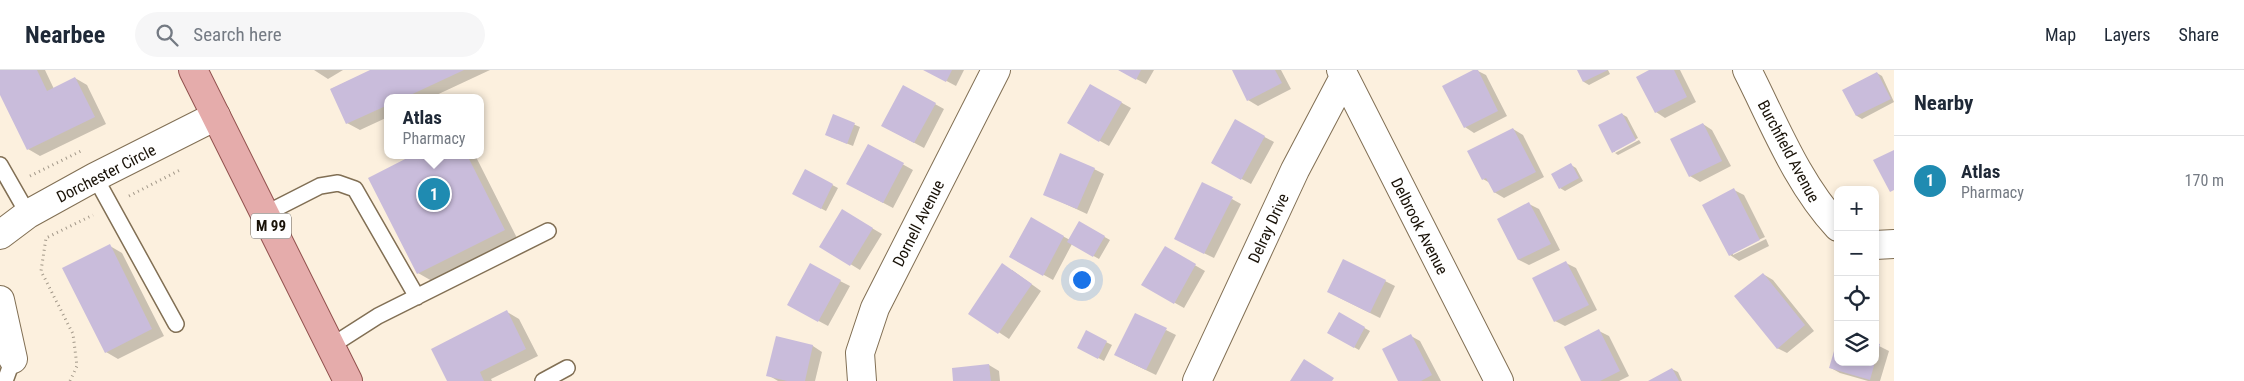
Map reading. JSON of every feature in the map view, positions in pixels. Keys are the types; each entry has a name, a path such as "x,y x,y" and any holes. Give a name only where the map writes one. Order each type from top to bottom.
{"main road":[{"name":"M 99","path":"193,70 348,381"}],"street":[{"name":"Dornell Avenue","path":"862,381 860,353 875,308 996,70"},
{"name":"Burchfield Avenue","path":"1747,70 1795,166 1819,207 1834,223"},
{"name":"Delray Drive","path":"1196,381 1342,74"},
{"name":"Delbrook Avenue","path":"1342,74 1499,381"},
{"name":"Dorchester Circle","path":"0,234 28,214 95,177 216,116"},
{"path":"1879,245 1894,244"},
{"path":"0,300 9,370"}],"lane":[{"path":"0,165 28,214"},
{"path":"95,177 176,324"},
{"path":"265,214 320,186 338,183 355,189 417,296"},
{"path":"331,346 378,316 548,231"},
{"path":"543,381 567,368"}],"path":[{"path":"12,186 92,145"},
{"path":"70,381 77,366 73,334 41,271 46,238 182,169"}],"building":[{"path":"0,70 37,70 47,91 75,77 95,117 27,150 0,95"},
{"path":"370,70 464,70 413,94 384,94 384,107 346,124 330,89"},
{"path":"923,70 952,70 946,82"},
{"path":"1118,70 1141,70 1136,80"},
{"path":"1232,70 1275,70 1282,83 1247,101"},
{"path":"1473,70 1478,70 1498,111 1464,128 1442,86"},
{"path":"1577,70 1608,70 1583,82"},
{"path":"1649,70 1674,70 1687,97 1655,113 1636,77"},
{"path":"1877,72 1891,99 1856,116 1842,90"},
{"path":"1090,84 1122,102 1099,142 1067,123"},
{"path":"903,85 936,103 914,143 881,126"},
{"path":"1622,113 1636,140 1612,153 1598,125"},
{"path":"833,114 855,123 847,144 825,135"},
{"path":"1235,119 1265,136 1241,180 1211,163"},
{"path":"1703,123 1722,161 1689,177 1670,139"},
{"path":"1513,128 1536,172 1494,193 1486,178 1482,180 1467,151"},
{"path":"868,144 904,163 883,203 846,184"},
{"path":"1894,150 1894,190 1890,192 1873,160"},
{"path":"1060,153 1095,168 1077,209 1043,195"},
{"path":"405,159 469,159 505,230 417,274 368,178"},
{"path":"1571,163 1579,178 1559,189 1551,174"},
{"path":"805,169 833,184 821,209 792,194"},
{"path":"1202,182 1233,197 1204,254 1174,239"},
{"path":"1734,188 1760,240 1729,256 1702,205"},
{"path":"1529,202 1551,244 1518,260 1497,219"},
{"path":"842,209 873,228 850,266 819,247"},
{"path":"1031,217 1064,236 1043,276 1009,257"},
{"path":"1079,221 1105,236 1093,257 1067,242"},
{"path":"110,244 152,329 105,353 62,268"},
{"path":"1165,246 1196,264 1174,304 1141,285"},
{"path":"1343,259 1386,280 1370,313 1327,292"},
{"path":"1566,261 1589,305 1554,322 1532,278"},
{"path":"810,263 841,280 818,322 787,305"},
{"path":"1002,263 1032,284 998,334 968,314"},
{"path":"1763,273 1805,325 1777,349 1734,296"},
{"path":"507,310 526,349 480,372 484,381 447,381 431,349"},
{"path":"1339,312 1365,327 1354,348 1327,333"},
{"path":"1135,313 1167,328 1146,370 1114,355"},
{"path":"1599,329 1620,371 1600,381 1581,381 1564,347"},
{"path":"1086,330 1107,341 1098,359 1077,348"},
{"path":"1411,334 1432,375 1421,381 1398,381 1382,349"},
{"path":"776,336 813,345 805,381 787,381 766,376"},
{"path":"1834,351 1834,366 1874,366 1870,380 1829,368"},
{"path":"1304,359 1334,378 1332,381 1290,381"},
{"path":"989,364 991,381 953,381 952,368"},
{"path":"1672,368 1679,381 1648,381"}],"place":[{"name":"Atlas","path":"434,194"}]}
